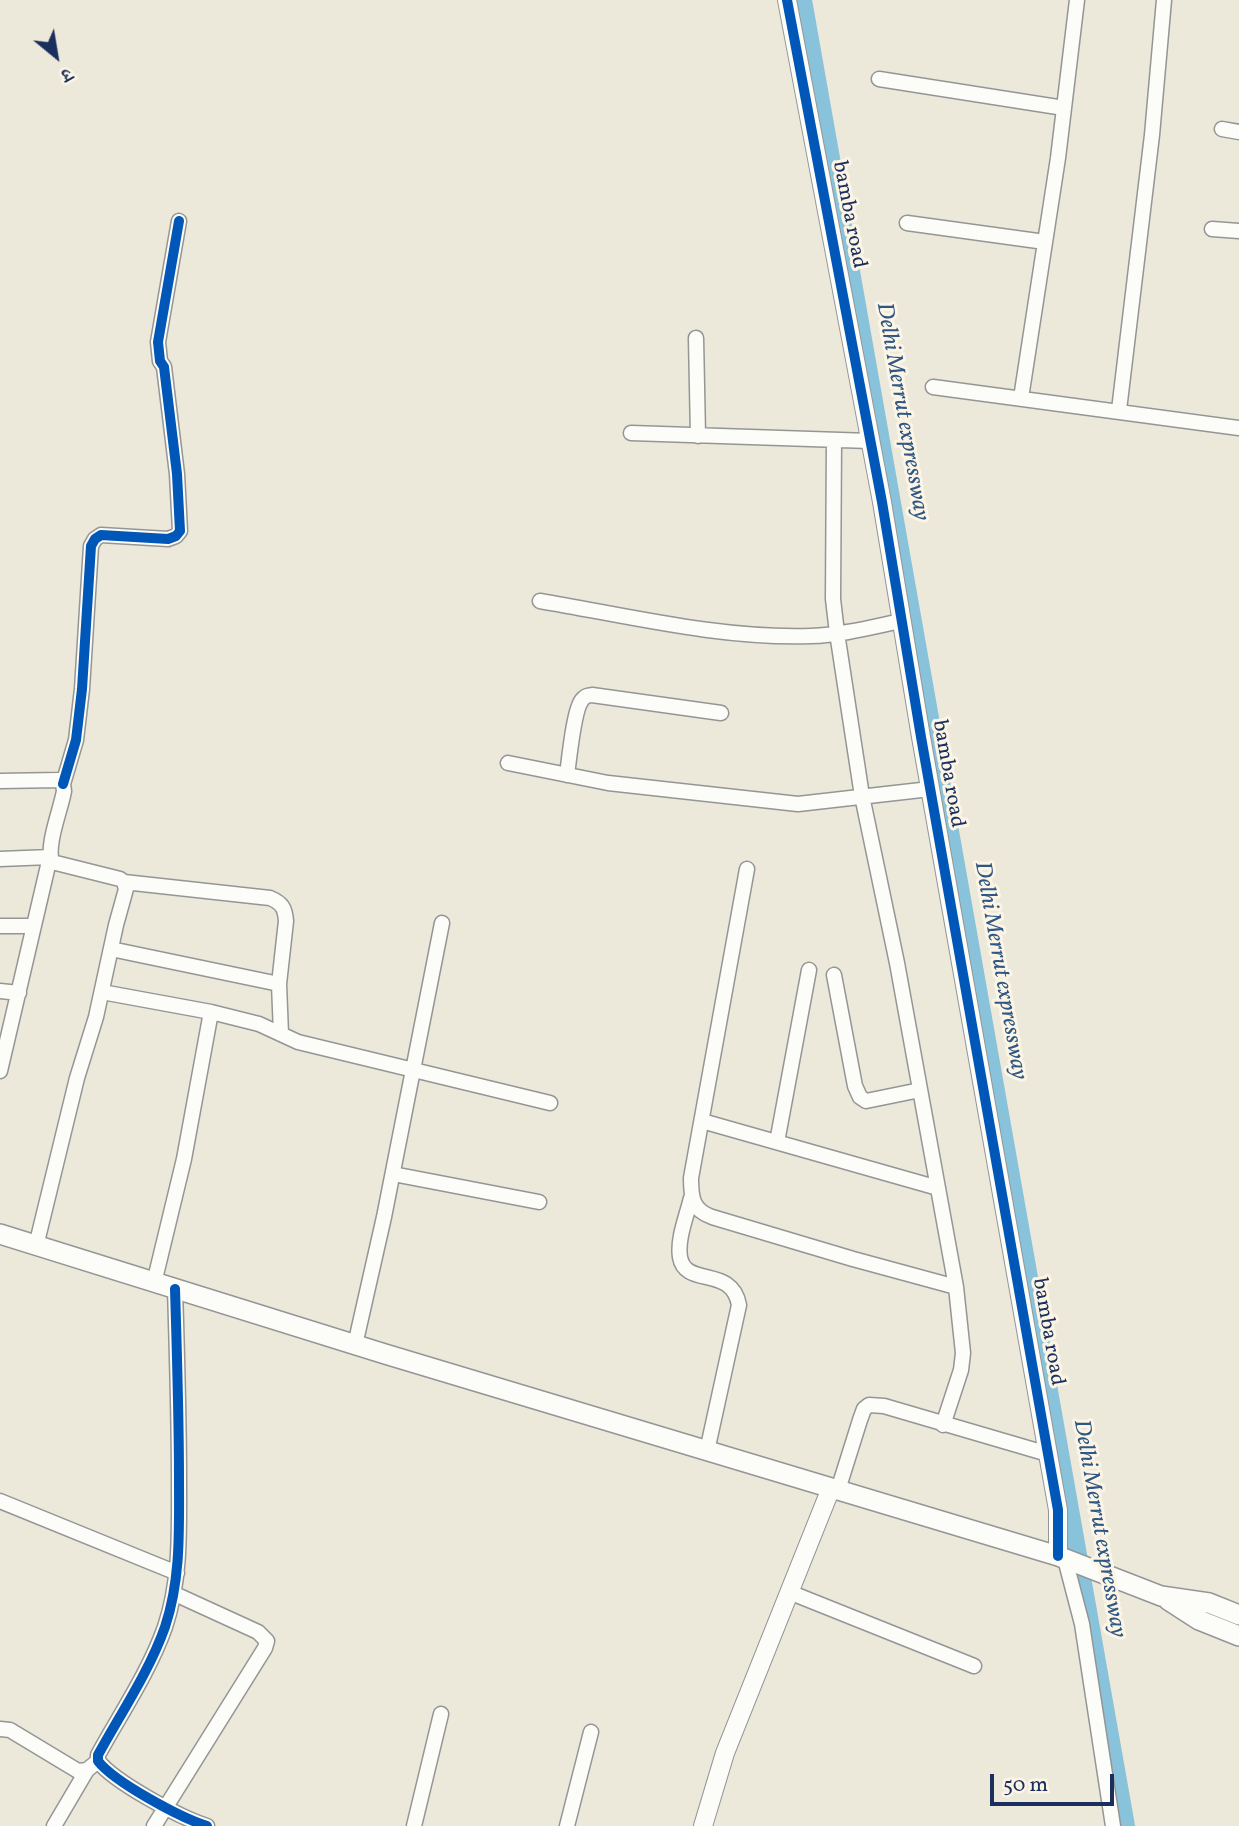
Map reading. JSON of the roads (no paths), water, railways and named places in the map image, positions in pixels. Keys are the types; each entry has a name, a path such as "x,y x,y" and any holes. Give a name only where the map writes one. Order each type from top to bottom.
{"main road":[{"path":"0,1234 355,1345 1065,1558 1161,1596 1209,1603 1239,1615"},
{"path":"1161,1596 1199,1620 1239,1636"}],"street":[{"name":"bamba road","path":"788,0 870,441 1065,1558"},
{"path":"1021,398 1064,108 1077,0"},
{"path":"1119,410 1152,135 1164,0"},
{"path":"879,79 1064,108"},
{"path":"1222,130 1239,132"},
{"path":"0,1071 4,1036 19,993 64,791 63,784 76,740 91,546 101,535 168,539 180,531 177,474 164,367 160,361 158,342 179,221"},
{"path":"907,223 1045,242"},
{"path":"1212,229 1239,232"},
{"path":"696,338 698,436"},
{"path":"933,387 1239,428"},
{"path":"631,433 870,441"},
{"path":"834,440 832,590 837,633 862,796 897,963 956,1287 962,1362 956,1390 943,1425"},
{"path":"540,601 706,629 780,636 837,633 901,621"},
{"path":"567,775 577,712 580,702 586,696 721,713"},
{"path":"508,763 608,783 798,804 930,789"},
{"path":"0,780 52,779 63,784"},
{"path":"0,859 50,857 57,864 124,882 270,898 280,902 286,921 279,984 281,1034"},
{"path":"707,1451 739,1305 732,1286 695,1274 686,1268 680,1260 680,1245 691,1198 691,1178 747,869"},
{"path":"36,1246 102,992 126,889 124,882"},
{"path":"355,1345 393,1174 442,923"},
{"path":"0,926 34,926"},
{"path":"111,950 279,984"},
{"path":"777,1142 809,970"},
{"path":"835,975 855,1086 860,1097 866,1101 920,1090"},
{"path":"0,991 19,993"},
{"path":"102,992 211,1012 259,1024 298,1042 550,1103"},
{"path":"154,1283 184,1159 211,1012"},
{"path":"702,1121 938,1188"},
{"path":"393,1174 540,1202"},
{"path":"691,1198 695,1208 702,1213 956,1287"},
{"path":"54,1826 93,1766 147,1665 164,1629 174,1594 179,1554 175,1289"},
{"path":"703,1826 725,1753 789,1592 835,1489 864,1409 869,1405 884,1406 1048,1454"},
{"path":"2,1506 177,1573"},
{"path":"1065,1558 1082,1625 1113,1826"},
{"path":"789,1592 974,1666"},
{"path":"153,1826 267,1641 258,1632 174,1594"},
{"path":"414,1826 442,1714"},
{"path":"0,1729 10,1730 70,1769 78,1771 93,1766 207,1826"},
{"path":"567,1826 591,1732"}],"waterway":[{"name":"Delhi Merrut expressway","path":"803,0 1126,1826"}]}
